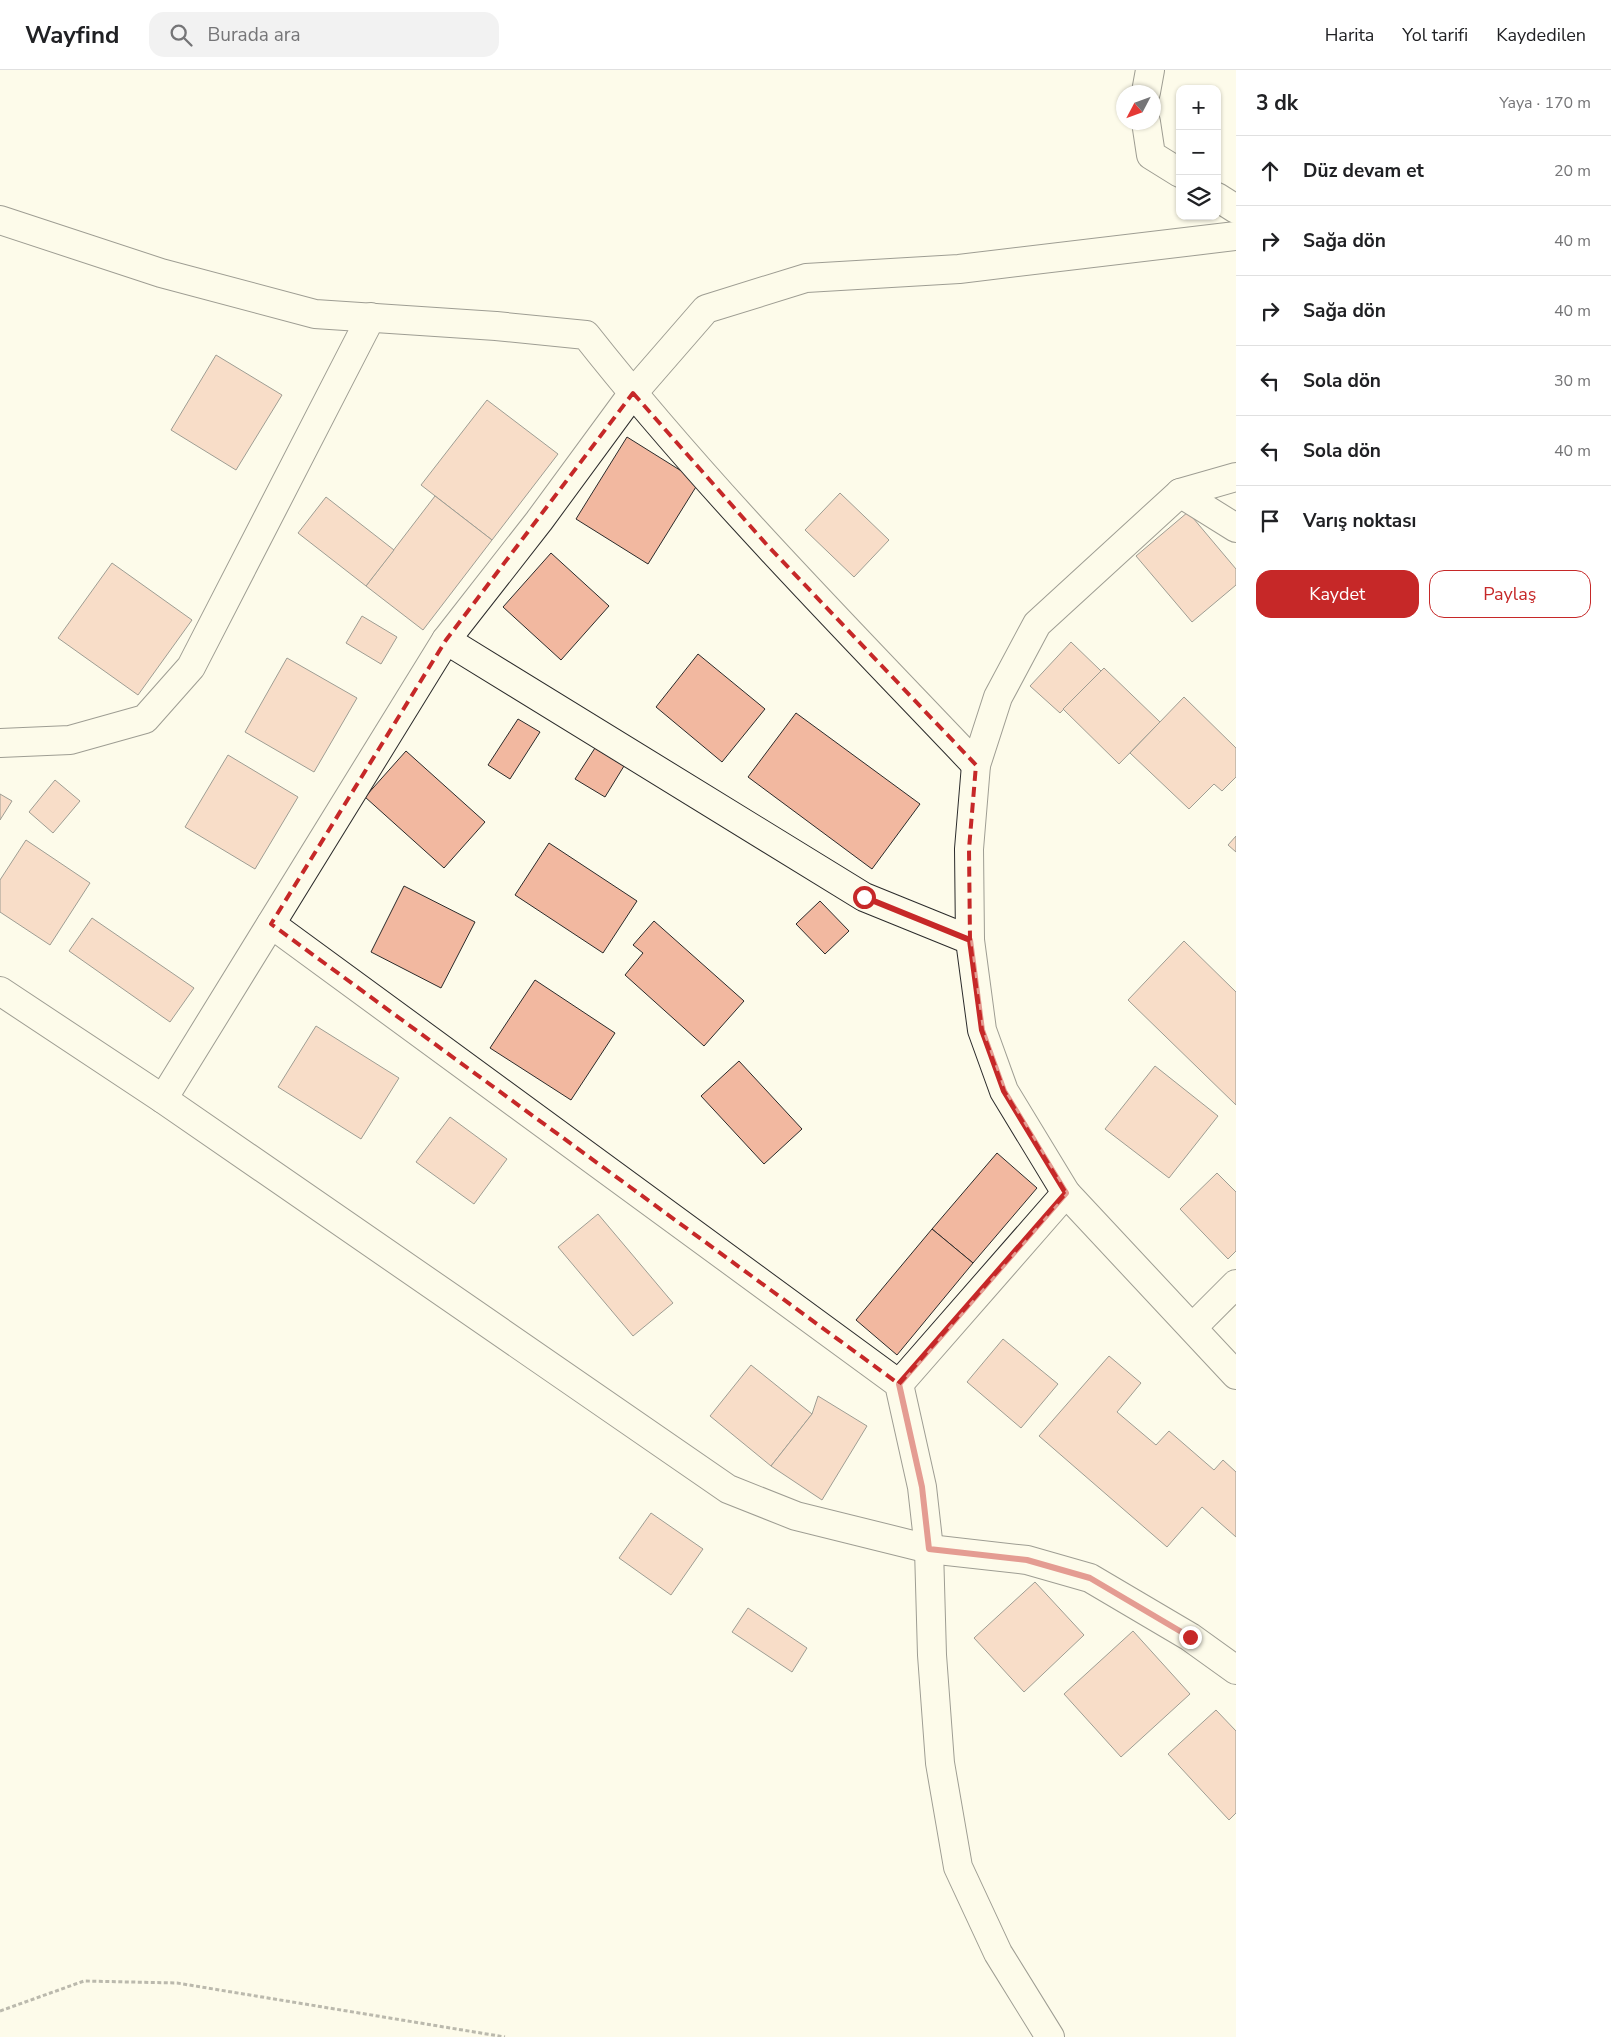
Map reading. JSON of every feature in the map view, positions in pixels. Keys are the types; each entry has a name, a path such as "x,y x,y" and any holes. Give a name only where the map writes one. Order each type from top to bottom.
{"street":[{"path":"1147,85 1150,70"},
{"path":"1147,130 1151,155 1176,171"},
{"path":"1221,200 1236,209"},
{"path":"0,220 161,273 315,314 496,326 586,335 632,394 767,544 976,765"},
{"path":"163,1099 446,640 539,521 632,394 706,309 806,278 959,269 1236,236"},
{"path":"0,743 70,740 144,719 191,667 371,317"},
{"path":"1236,476 1180,493 1037,624 998,697 976,765 969,849 970,940 982,1030 1004,1091 1066,1193 1193,1326 1236,1375"},
{"path":"1180,493 1236,528"},
{"path":"446,640 864,897 970,940"},
{"path":"271,924 899,1384 922,1487 929,1549 932,1655 940,1763 958,1866 998,1952 1050,2037"},
{"path":"0,991 163,1099 728,1489 796,1516 929,1549 1027,1560 1090,1578 1190,1637 1236,1670"},
{"path":"899,1384 1066,1193"},
{"path":"1193,1326 1236,1284"}],"path":[{"path":"0,2011 84,1981 176,1983 505,2037"}],"highlighted area":[{"path":"633,393 767,545 976,765 969,849 970,940 982,1030 1004,1091 1066,1193 899,1384 271,924 446,640"}],"building":[{"path":"216,355 282,395 236,470 171,430"},
{"path":"487,400 558,454 492,540 421,485"},
{"path":"627,437 699,482 648,564 576,519"},
{"path":"840,493 889,540 854,577 805,530"},
{"path":"435,496 492,540 423,630 366,586"},
{"path":"326,497 394,550 366,586 298,533"},
{"path":"1188,512 1236,569 1236,585 1192,622 1136,556"},
{"path":"551,553 609,606 561,660 503,607"},
{"path":"112,563 192,620 138,695 58,638"},
{"path":"362,616 397,637 381,664 346,643"},
{"path":"1071,642 1101,671 1060,713 1030,686"},
{"path":"698,654 765,709 722,762 656,707"},
{"path":"287,658 357,698 314,772 245,732"},
{"path":"1104,668 1160,722 1119,764 1063,709"},
{"path":"1184,697 1236,748 1236,777 1222,791 1214,784 1189,809 1130,753"},
{"path":"796,713 920,804 872,869 748,777"},
{"path":"518,719 540,732 510,779 488,765"},
{"path":"595,748 624,766 605,797 575,779"},
{"path":"406,751 485,822 444,868 365,797"},
{"path":"228,755 298,797 255,869 185,827"},
{"path":"55,780 80,801 53,833 29,812"},
{"path":"0,794 12,801 0,820"},
{"path":"1236,836 1236,852 1228,845"},
{"path":"26,840 90,883 50,945 0,912 0,880"},
{"path":"549,843 637,901 603,953 515,895"},
{"path":"404,886 475,922 441,988 371,952"},
{"path":"820,901 849,931 825,954 796,924"},
{"path":"92,918 194,988 170,1022 69,951"},
{"path":"654,921 744,1001 704,1046 625,975 643,953 633,945"},
{"path":"1184,941 1236,992 1236,1105 1128,1000"},
{"path":"535,980 615,1033 571,1100 490,1048"},
{"path":"316,1026 399,1078 361,1139 278,1087"},
{"path":"739,1061 802,1129 764,1164 701,1096"},
{"path":"1155,1066 1218,1116 1169,1178 1105,1129"},
{"path":"450,1117 507,1159 474,1204 416,1162"},
{"path":"997,1153 1037,1188 973,1263 932,1229"},
{"path":"1217,1173 1236,1192 1236,1251 1228,1259 1180,1209"},
{"path":"598,1214 673,1303 633,1336 558,1247"},
{"path":"932,1229 973,1263 897,1355 856,1320"},
{"path":"1003,1339 1058,1384 1021,1428 967,1382"},
{"path":"1109,1356 1141,1383 1117,1412 1156,1445 1169,1431 1214,1470 1223,1460 1236,1472 1236,1537 1202,1507 1167,1547 1039,1436"},
{"path":"751,1365 812,1414 771,1466 710,1416"},
{"path":"818,1396 867,1426 822,1500 771,1466 812,1414"},
{"path":"651,1513 703,1549 671,1595 619,1558"},
{"path":"1035,1582 1084,1635 1024,1692 974,1638"},
{"path":"748,1608 807,1648 792,1672 732,1632"},
{"path":"1133,1631 1190,1694 1121,1757 1064,1694"},
{"path":"1216,1710 1236,1731 1236,1813 1229,1820 1168,1754"}],"route":[{"path":"864,897 970,940 982,1030 1004,1091 1066,1193 899,1384 922,1487 929,1549 1027,1560 1090,1578 1190,1637"}]}
